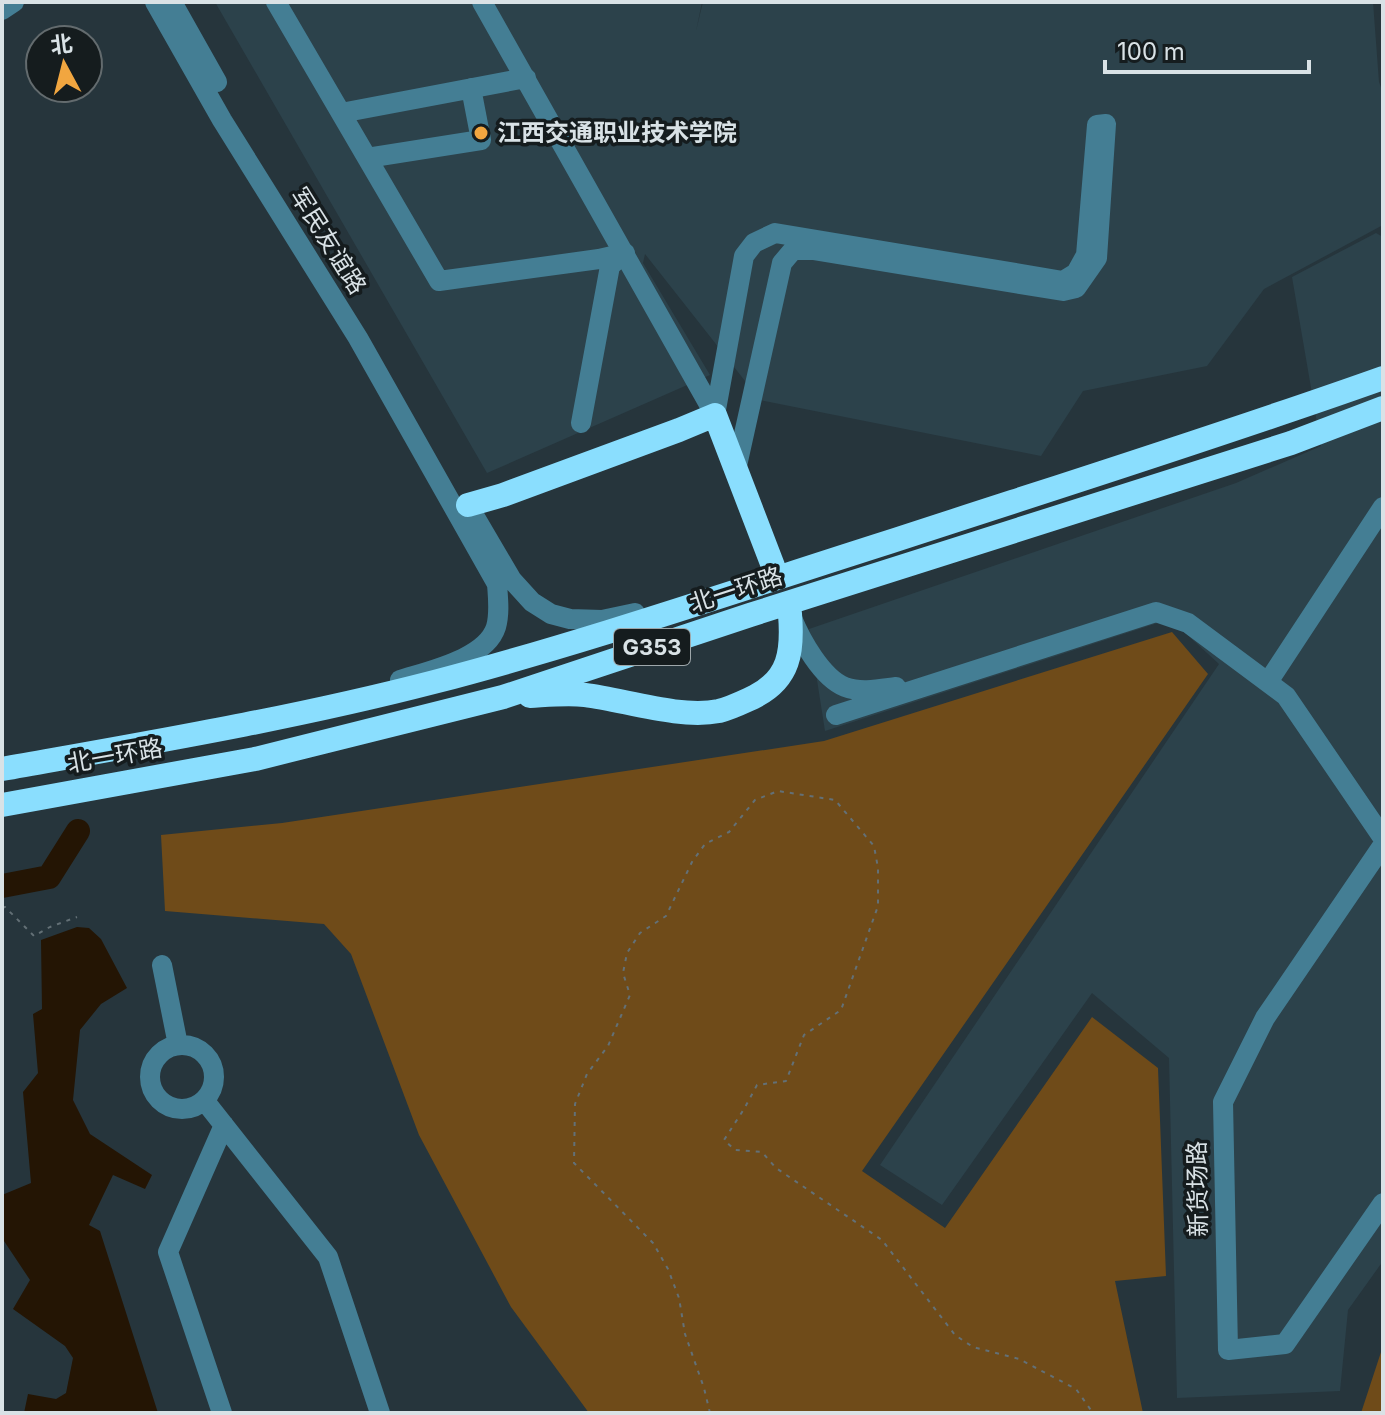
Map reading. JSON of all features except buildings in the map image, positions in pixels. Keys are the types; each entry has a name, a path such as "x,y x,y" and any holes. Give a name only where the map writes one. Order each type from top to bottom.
{"highway":[{"name":"北一环路","path":"2,769 302,714 537,653 741,590 1383,378"},
{"name":"北一环路","path":"2,805 255,759 503,697 1291,443 1383,408"},
{"path":"461,506 518,490 715,415 773,566"},
{"path":"503,697 582,694 689,712 720,711 766,690 782,673 791,654 790,614"}],"street":[{"path":"2,10 14,2"},
{"name":"军民友谊路","path":"155,2 222,120 461,506"},
{"name":"军民友谊路","path":"172,2 231,108 367,330 461,506"},
{"path":"276,2 439,281 625,253"},
{"path":"482,2 715,415"},
{"path":"341,113 526,78"},
{"path":"367,158 481,140 471,88"},
{"path":"715,415 744,256 754,243 775,233 1063,281 1076,273 1086,255 1097,125 1106,124 1097,258 1076,288 1063,291 813,250 793,250 782,263 736,470"},
{"path":"581,423 610,266 625,253"},
{"path":"461,506 512,580 532,602 551,614 570,619 602,620 741,590"},
{"path":"302,714 464,658 488,641 495,629 499,609 497,584 461,506"},
{"path":"1268,682 1383,507"},
{"path":"836,715 1156,612 1188,623 1286,696 1383,838"},
{"path":"790,614 804,645 834,680 845,687 878,690 979,669"},
{"name":"新货场路","path":"1383,845 1265,1018 1223,1102 1228,1350 1285,1344 1383,1203"},
{"path":"162,965 178,1045"},
{"path":"178,1045 188,1045 204,1053 211,1062 214,1080 204,1100 183,1108 172,1107 161,1100 154,1092 150,1075 159,1055 178,1045"},
{"path":"204,1100 328,1257 380,1413"},
{"path":"222,1413 168,1252 224,1125"}],"path":[{"path":"710,1413 685,1334 679,1298 668,1269 653,1243 574,1163 575,1104 587,1074 608,1046 630,995 623,973 627,953 640,933 666,916 692,862 705,844 729,832 755,800 778,791 835,800 874,846 878,868 878,906 841,1010 804,1035 786,1081 757,1085 724,1140 735,1150 762,1152 776,1168 882,1240 955,1335 973,1347 1019,1359 1076,1389 1093,1413"},
{"path":"2,908 5,907 34,936 77,917"}],"shaded area":[{"path":"215,2 702,2 696,31 703,2 1373,2 1379,82 1383,93 1383,225 1264,289 1207,366 1083,391 1041,456 760,400 645,254 643,263 710,375 487,473"},
{"path":"1376,233 1383,237 1383,1261 1348,1310 1340,1391 1177,1398 1169,1058 1092,993 942,1205 880,1165 1219,664 1170,619 825,731 809,629 1236,483 1321,446 1292,277"},
{"path":"1172,632 1208,674 862,1171 945,1228 1092,1017 1158,1068 1166,1276 1115,1281 1143,1413 589,1413 511,1307 419,1135 351,954 324,924 165,911 161,835 282,823 824,741"},
{"path":"77,927 89,928 101,939 127,988 101,1004 80,1030 73,1100 90,1134 152,1175 145,1189 113,1175 89,1225 100,1231 158,1413 24,1413 28,1394 56,1399 66,1393 73,1358 65,1346 13,1309 30,1280 2,1238 2,1195 31,1183 23,1092 38,1073 33,1014 42,1009 41,940"},
{"path":"1383,1346 1383,1413 1361,1413"}],"waterway":[{"path":"2,886 49,877 78,831"}],"place":[{"name":"江西交通职业技术学院","path":"481,133"}]}
